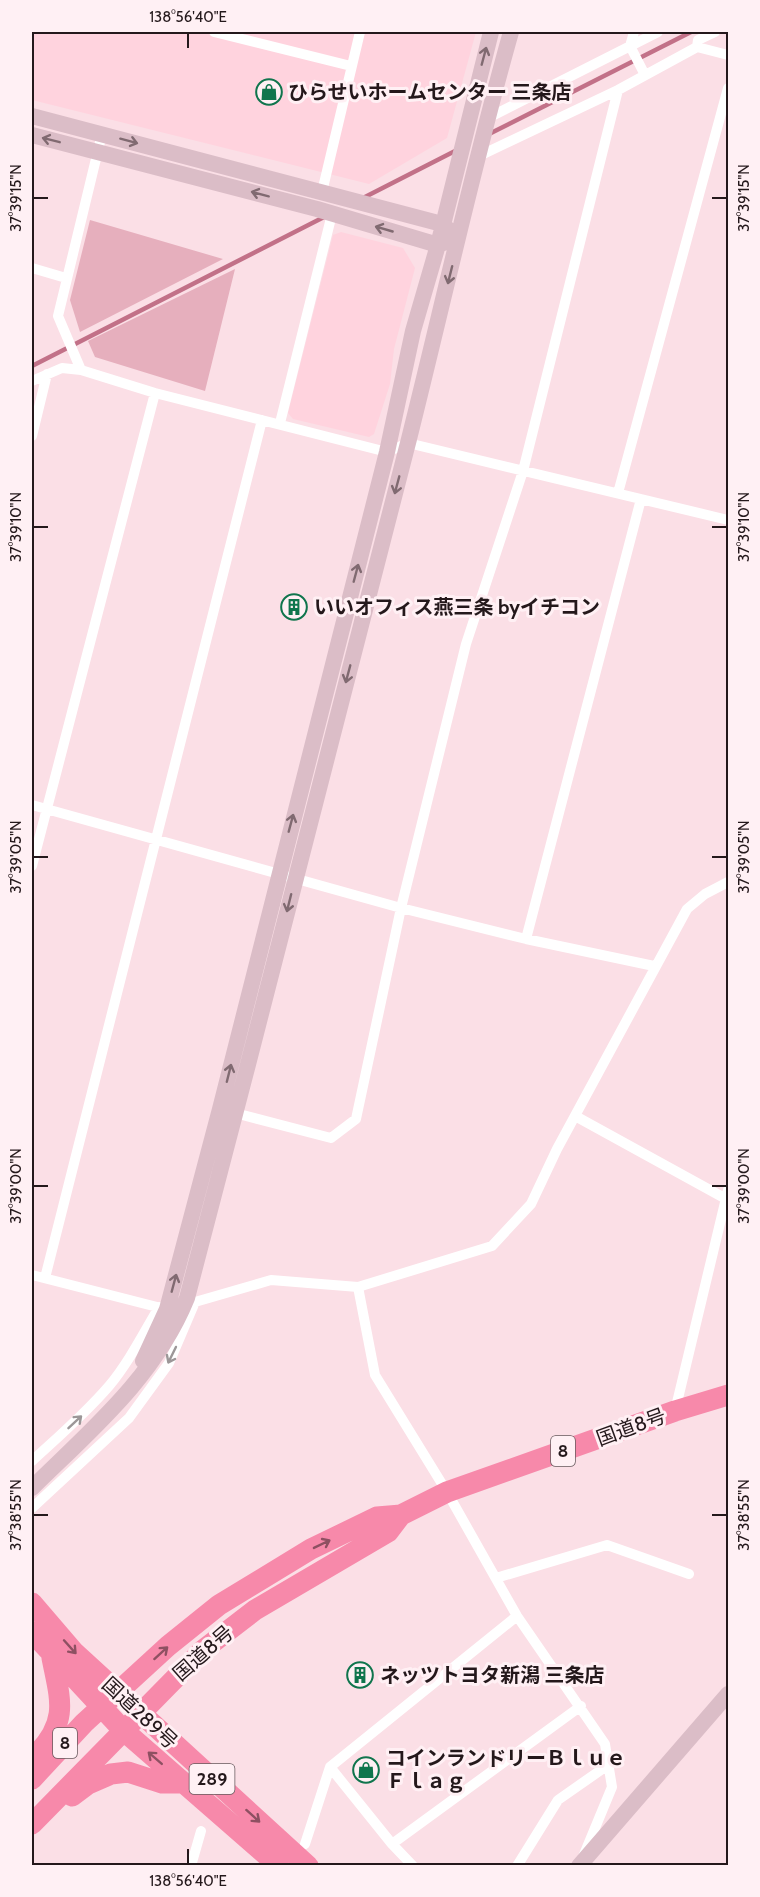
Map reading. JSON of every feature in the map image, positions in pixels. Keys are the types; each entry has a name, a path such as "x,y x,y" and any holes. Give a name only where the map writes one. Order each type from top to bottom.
{"highway":[{"name":"国道8号","path":"32,1779 100,1708 168,1646 239,1592 311,1550 377,1517 400,1515 447,1492 675,1411 729,1395"},
{"name":"国道8号","path":"32,1824 188,1664 220,1636 299,1583 388,1532 400,1515"},
{"name":"国道289号","path":"32,1603 74,1652 308,1866"},
{"name":"国道289号","path":"32,1632 52,1657 123,1730 279,1866"},
{"path":"32,1760 50,1740 59,1723 60,1697 52,1657"},
{"path":"57,1797 74,1796 88,1784 111,1774 128,1772 162,1783 183,1783"}],"street":[{"path":"214,32 351,66"},
{"path":"329,194 351,66 360,32"},
{"path":"32,1508 129,1418 169,1363 191,1300 278,872 387,452 413,331 438,245 456,162 490,32"},
{"path":"113,1410 141,1365 163,1308 228,1111 296,877 460,237 486,119 511,32"},
{"path":"634,32 631,48 643,71"},
{"path":"486,119 631,48 658,32"},
{"path":"697,47 698,40 715,32"},
{"path":"477,157 618,90 643,71 697,47 729,55"},
{"path":"618,493 729,88"},
{"path":"228,1111 331,1138 356,1119 401,908 466,644 523,471 618,90"},
{"path":"32,116 442,224 460,237"},
{"path":"81,370 58,316 102,134"},
{"path":"32,135 438,245 460,237"},
{"path":"280,423 331,216"},
{"path":"32,268 66,278"},
{"path":"32,381 62,368 81,370 155,393 387,452 408,442 729,520"},
{"path":"32,436 47,374"},
{"path":"32,866 155,393"},
{"path":"45,1278 262,420"},
{"path":"526,939 641,499"},
{"path":"32,805 401,908 526,939 654,966"},
{"path":"32,1488 113,1410 166,1344 191,1300 272,1280 358,1287 492,1246 531,1204 557,1149 577,1117 654,966 687,909 705,894 729,882"},
{"path":"577,1117 728,1196 675,1411"},
{"path":"32,1275 163,1308"},
{"path":"358,1287 375,1375 447,1492 517,1616 605,1744 612,1787 577,1865"},
{"path":"32,1461 85,1412 110,1385 163,1308"},
{"path":"496,1578 608,1545 688,1574"},
{"path":"305,1844 330,1767 517,1616"},
{"path":"577,1865 729,1694"},
{"path":"392,1844 581,1706"},
{"path":"517,1866 558,1800 608,1765"},
{"path":"330,1767 392,1844 413,1866"},
{"path":"191,1866 201,1831"}],"shaded area":[{"path":"32,32 476,32 447,138 369,184 32,100"},
{"path":"90,220 223,259 80,332 70,300"},
{"path":"341,232 403,248 415,268 394,349 390,384 374,434 369,437 293,419 288,413 333,235"},
{"path":"235,269 205,391 95,357 88,341"}],"waterway":[{"path":"489,134 691,32"},
{"path":"363,198 457,150"},
{"path":"32,366 326,216"}],"place":[{"name":"ひらせいホームセンター 三条店","path":"269,92"},
{"name":"いいオフィス燕三条 byイチコン","path":"294,607"},
{"name":"ネッツトヨタ新潟 三条店","path":"360,1675"},
{"name":"コインランドリーＢｌｕｅ Ｆｌａｇ","path":"366,1770"}]}
